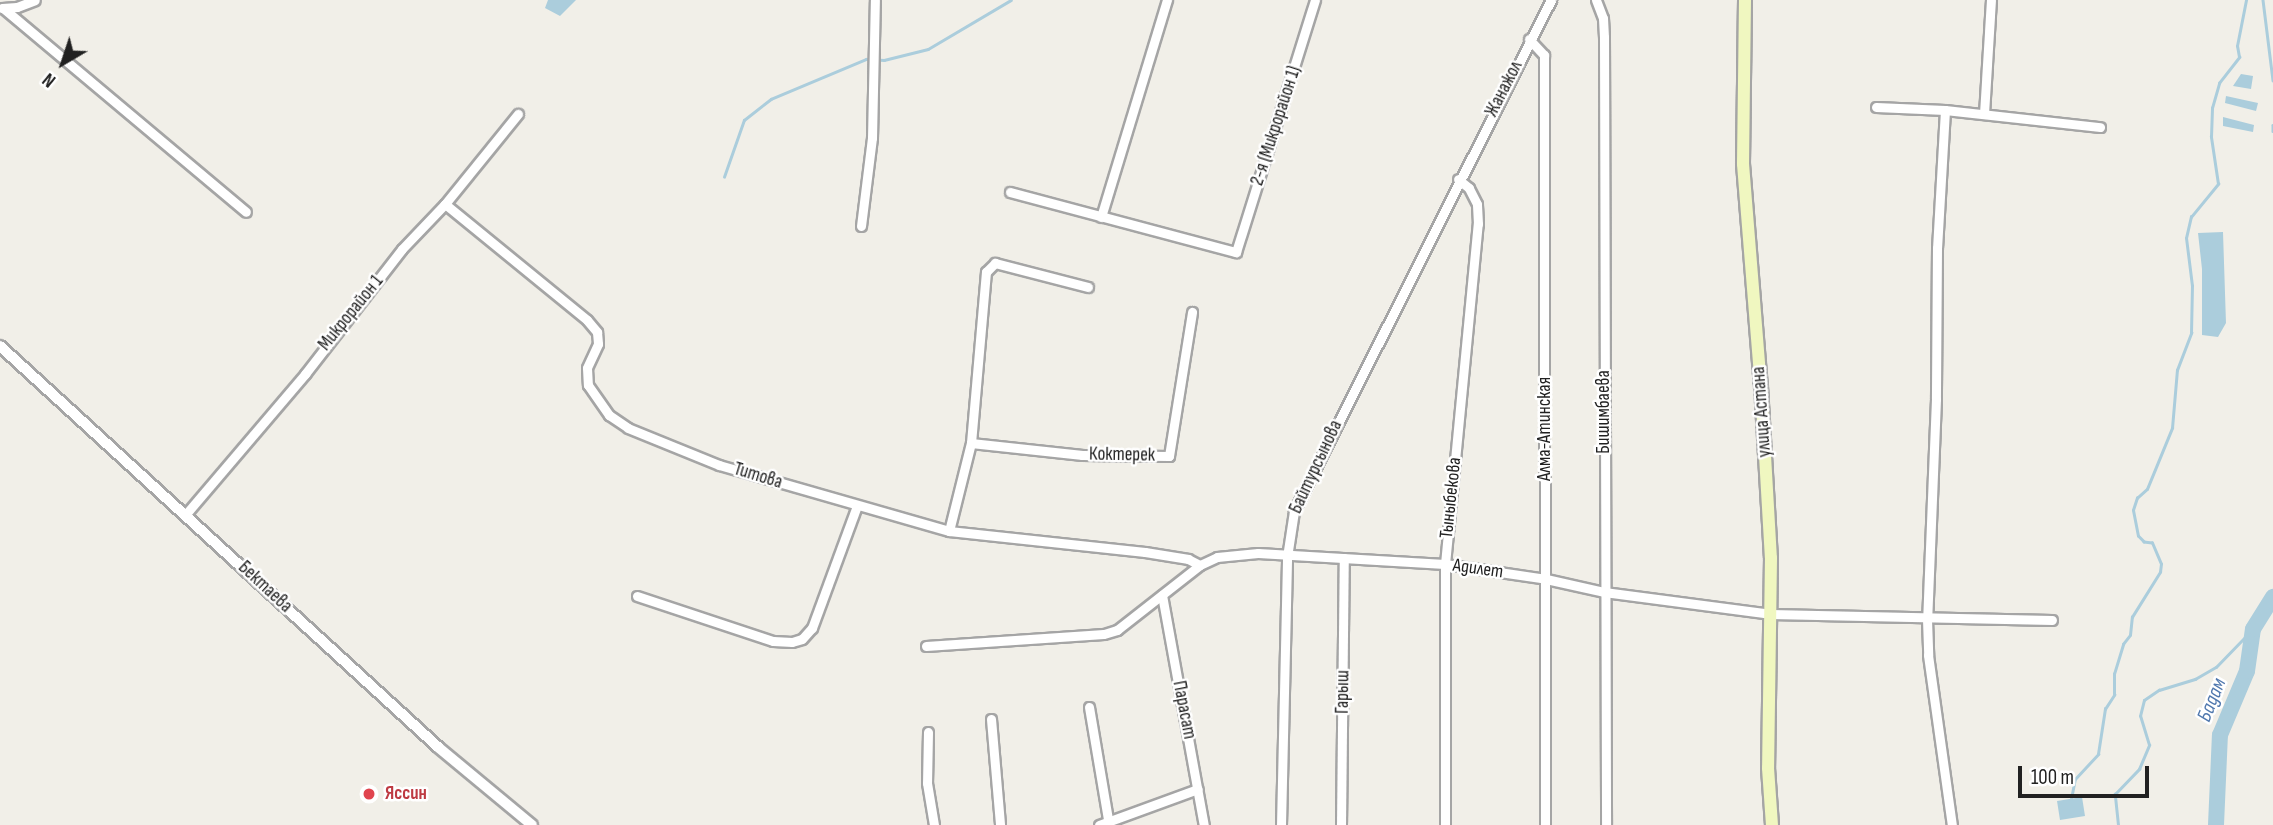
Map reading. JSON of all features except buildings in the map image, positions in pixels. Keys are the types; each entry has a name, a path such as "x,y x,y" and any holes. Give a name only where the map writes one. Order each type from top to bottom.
{"main road":[{"name":"улица Астана","path":"1745,0 1743,164 1762,386 1770,614 1768,768 1772,825"}],"street":[{"path":"1,8 17,7 35,0"},
{"path":"861,226 872,138 874,0"},
{"path":"1010,192 1101,217 1167,0"},
{"name":"2-я (Микрорайон 1)","path":"1101,217 1236,252 1315,0"},
{"name":"Жанажол","path":"1458,179 1550,0"},
{"name":"Бишимбаева","path":"1596,0 1603,18 1604,37 1606,825"},
{"path":"1984,114 1991,0"},
{"path":"1,8 246,212"},
{"name":"Алма-Атинская","path":"1529,38 1544,54 1545,825"},
{"path":"1876,107 1945,110 2100,127"},
{"path":"1945,110 1937,248 1936,399 1927,620 1928,655 1952,825"},
{"name":"Микрорайон 1","path":"186,514 305,374 402,249 444,204 518,114"},
{"name":"Байтурсынова","path":"1281,825 1287,556 1294,510 1458,179"},
{"name":"Тыныбекова","path":"1445,825 1445,564 1478,224 1477,204 1469,188 1458,179"},
{"name":"Титова","path":"444,204 597,331 598,344 587,368 588,385 596,401 613,419 719,464 949,531 1145,552 1188,559 1200,565"},
{"path":"949,531 971,443 986,272 995,263 1088,287"},
{"name":"Коктерек","path":"971,443 1083,455 1169,456 1192,312"},
{"name":"Бектаева","path":"0,346 438,747 532,825"},
{"path":"636,596 773,641 792,642 802,639 812,628 857,506"},
{"name":"Адилет","path":"926,646 1104,634 1116,630 1200,565 1217,557 1238,554 1445,564 1546,579 1604,592 1770,614 1927,620 2052,620"},
{"name":"Гарыш","path":"1341,825 1344,558"},
{"name":"Парасат","path":"1162,595 1204,825"},
{"path":"1089,707 1106,824 1198,789"},
{"path":"991,719 1000,825"},
{"path":"928,732 927,783 934,825"}],"water":[{"path":"548,0 576,0 560,16 545,8"},
{"path":"2241,74 2253,76 2251,89 2233,86"},
{"path":"2226,96 2258,103 2256,111 2225,103"},
{"path":"2223,117 2254,125 2253,132 2223,126"},
{"path":"2223,232 2226,323 2218,337 2202,335 2202,269 2198,233"},
{"path":"2082,797 2085,816 2060,820 2057,801"}],"waterway":[{"path":"724,177 744,120 771,99 866,59 884,60 928,49 1011,0"},
{"path":"2071,799 2075,779 2098,754 2105,709 2114,695 2114,674 2123,644 2130,635 2132,617 2160,572 2161,564 2152,543 2144,542 2138,536 2133,510 2137,498 2147,489 2172,428 2177,370 2191,333 2192,286 2186,238 2191,217 2218,184 2211,137 2212,108 2219,83 2239,57 2237,46 2246,0"},
{"path":"2263,0 2273,80"},
{"path":"2273,125 2273,131"},
{"name":"Бадам","path":"2216,825 2220,735 2247,671 2253,629 2273,597"},
{"path":"2118,825 2115,794 2139,769 2149,745 2140,716 2144,700 2159,690 2195,679 2216,667 2253,629"}],"place":[{"name":"Яссин","path":"369,794"}]}
